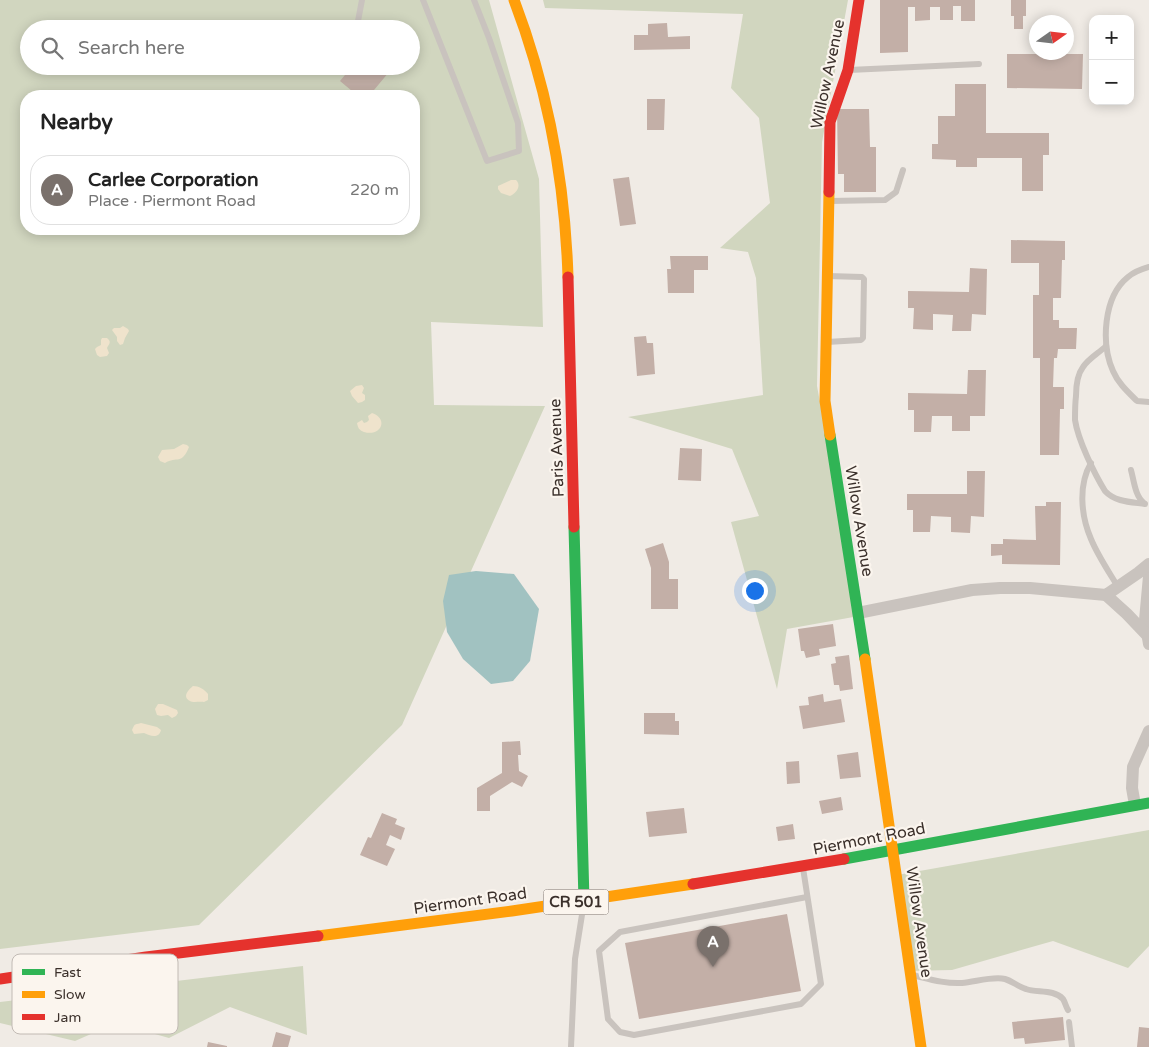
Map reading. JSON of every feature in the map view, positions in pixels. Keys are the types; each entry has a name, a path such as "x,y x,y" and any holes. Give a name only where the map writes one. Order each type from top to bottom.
{"street":[{"name":"Paris Avenue","path":"514,0 537,66 552,126 568,249 567,274 584,901"},
{"name":"Willow Avenue","path":"859,0 848,70 830,122 825,401 894,850 921,1047"},
{"path":"1106,595 1149,564"},
{"path":"1148,640 1145,620 1149,576"},
{"path":"858,612 972,590 1000,588 1030,588 1106,595 1127,614 1148,640"},
{"path":"1135,805 1132,788 1133,767 1149,731"},
{"name":"Piermont Road","path":"175,954 444,921 584,901 802,867 1149,803"}],"lane":[{"path":"358,20 362,0"},
{"path":"423,0 487,161 519,151 518,123 474,0"},
{"path":"848,70 979,64"},
{"path":"829,202 885,200 896,192 903,170"},
{"path":"1149,267 1128,278 1118,288 1112,302 1105,334 1107,354 1122,386 1137,401 1149,402"},
{"path":"826,342 861,340 863,338 864,279 862,277 827,276"},
{"path":"1106,346 1083,368 1079,377 1076,389 1075,420 1091,463 1109,496 1147,505"},
{"path":"1091,463 1084,477 1083,486 1086,525 1091,539 1118,587"},
{"path":"1131,470 1140,501 1147,505"},
{"path":"802,867 807,897 821,984 801,1004 634,1035 620,1032 608,1019 598,951 620,932 807,897"},
{"path":"571,1047 575,959 584,901"},
{"path":"911,975 940,982 960,983 1005,979 1024,989 1054,994 1062,998 1068,1010"},
{"path":"1069,1022 1072,1047"}],"green space":[{"path":"0,0 489,0 539,179 543,327 431,322 434,405 545,406 402,725 199,925 0,949"},
{"path":"543,0 848,0 822,142 817,386 859,616 787,629 777,689 731,522 759,516 732,449 628,417 763,395 756,278 748,252 720,248 770,203 759,118 731,88 743,14 545,8"},
{"path":"1149,830 1149,946 1128,968 1053,941 952,970 906,971 897,875"},
{"path":"303,966 307,1035 230,1007 178,1033 178,981"},
{"path":"12,1001 12,1026 0,1023 0,1002"},
{"path":"46,1034 91,1034 75,1041"},
{"path":"155,1034 177,1034 169,1038"}],"sand":[{"path":"511,180 518,182 516,191 510,196 501,193 498,186"},
{"path":"123,326 129,331 123,344 120,345 112,330"},
{"path":"102,338 107,338 110,343 107,348 109,353 107,356 100,357 95,349 101,345"},
{"path":"362,385 364,388 362,393 365,395 365,400 358,403 350,391 356,386"},
{"path":"372,413 380,419 381,427 375,432 364,432 358,428 357,423 362,420 364,423 367,422 369,420 368,416"},
{"path":"183,444 189,447 184,456 165,463 160,461 158,457 162,450 174,449"},
{"path":"193,686 205,691 208,694 208,700 204,702 191,702 186,698 189,689"},
{"path":"158,704 163,704 177,710 178,713 172,718 168,715 157,715 155,709"},
{"path":"141,723 157,727 161,730 160,733 156,736 144,733 134,734 132,730 134,726"}],"water":[{"path":"476,571 514,574 539,609 530,661 513,681 491,684 463,659 447,632 443,601 449,575"}],"building":[{"path":"880,0 975,0 975,21 961,21 961,6 953,6 953,20 940,20 940,7 930,7 930,20 915,21 915,7 908,7 908,52 880,53"},
{"path":"1011,0 1026,0 1026,16 1023,16 1023,29 1014,29 1014,16 1011,16"},
{"path":"667,23 668,37 690,36 690,49 634,50 634,35 648,35 648,24"},
{"path":"1007,54 1029,54 1029,60 1074,60 1074,54 1083,54 1082,89 1007,88"},
{"path":"345,75 386,75 374,90 351,90 340,81"},
{"path":"955,84 986,84 986,133 1049,133 1049,155 1043,155 1043,191 1022,191 1022,158 977,158 977,167 956,167 956,160 932,159 932,144 938,144 938,116 955,116"},
{"path":"647,99 665,99 664,130 647,130"},
{"path":"837,109 869,109 870,147 876,147 876,192 844,192 844,174 838,174"},
{"path":"629,177 636,224 620,226 613,179"},
{"path":"1011,240 1065,241 1065,260 1062,260 1061,298 1053,298 1053,320 1059,320 1059,328 1077,328 1076,349 1058,349 1057,358 1054,358 1053,387 1064,387 1064,409 1060,409 1059,455 1040,455 1040,358 1033,358 1033,295 1039,295 1039,263 1011,263"},
{"path":"670,256 708,256 708,270 694,270 694,293 668,293 667,269 671,269"},
{"path":"970,268 987,269 986,315 972,314 971,331 952,331 953,315 933,314 933,330 913,329 914,308 908,308 908,291 969,292"},
{"path":"646,336 647,343 653,343 655,374 637,376 634,337"},
{"path":"968,370 986,370 985,416 970,416 970,431 952,431 952,416 932,416 931,432 914,432 914,410 908,410 908,393 967,394"},
{"path":"680,448 702,449 701,481 678,480"},
{"path":"967,471 985,471 984,517 971,516 970,533 951,532 951,517 931,516 930,532 913,532 913,510 907,510 907,494 967,494"},
{"path":"1046,502 1061,502 1060,565 1002,564 1002,555 991,556 991,544 1003,544 1003,539 1036,540 1035,506 1046,506"},
{"path":"663,543 669,562 669,579 678,579 678,609 651,609 651,568 645,549"},
{"path":"833,624 836,646 819,649 820,655 806,658 804,651 801,651 798,629"},
{"path":"849,655 853,689 840,691 839,685 834,685 831,664 836,663 835,657"},
{"path":"823,694 824,702 841,699 845,722 803,729 799,706 809,705 808,697"},
{"path":"644,713 675,713 675,721 679,721 679,735 644,734"},
{"path":"520,741 521,755 518,755 519,771 528,776 522,787 512,782 490,796 490,811 477,811 477,788 502,773 502,742"},
{"path":"858,752 861,777 840,779 837,755"},
{"path":"799,761 800,783 787,784 786,762"},
{"path":"841,797 843,810 822,814 819,801"},
{"path":"684,808 687,833 649,837 646,812"},
{"path":"382,813 397,819 395,824 405,828 401,840 390,835 386,845 395,849 387,866 360,855 368,837 371,838"},
{"path":"793,824 795,839 778,841 776,827"},
{"path":"787,914 801,991 639,1019 625,943"},
{"path":"1063,1017 1065,1040 1025,1044 1024,1038 1014,1039 1012,1022"},
{"path":"1139,1027 1149,1028 1149,1047 1137,1047"},
{"path":"276,1032 291,1036 288,1047 272,1047"},
{"path":"208,1042 227,1046 227,1047 207,1047"}],"traffic: fast":[{"path":"830,435 865,659"},
{"path":"574,527 584,901"},
{"path":"844,859 1149,803"}],"traffic: slow":[{"path":"514,0 536,67 553,136 563,206 568,277"},
{"path":"829,192 825,401 830,435"},
{"path":"865,659 921,1047"},
{"path":"318,936 512,911 693,884"}],"traffic: jam":[{"path":"829,192 830,122 848,70 859,0"},
{"path":"568,277 574,527"},
{"path":"693,884 844,859"},
{"path":"171,954 318,936"},
{"path":"0,979 12,977"}],"place":[{"name":"Carlee Corporation","path":"713,967"}]}
